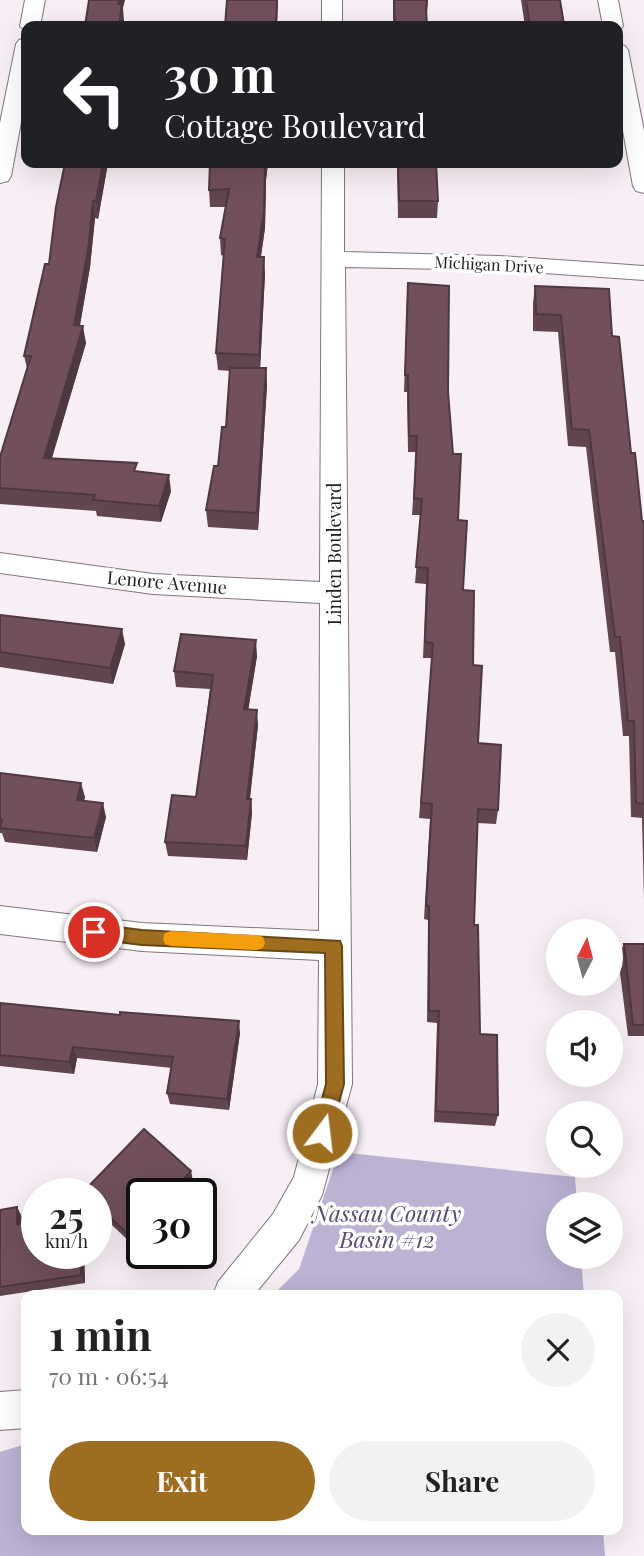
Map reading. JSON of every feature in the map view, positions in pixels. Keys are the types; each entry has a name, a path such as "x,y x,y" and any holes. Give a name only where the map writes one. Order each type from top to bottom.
{"street":[{"path":"31,21 35,0"},
{"path":"332,0 332,21"},
{"path":"608,0 612,21"},
{"path":"623,60 634,82 644,186"},
{"path":"0,176 21,69"},
{"name":"Linden Boulevard","path":"235,1290 286,1227 310,1183 335,1084 333,168"},
{"name":"Michigan Drive","path":"334,259 499,263 644,273"},
{"name":"Lenore Avenue","path":"0,563 153,584 334,593"},
{"path":"0,920 142,937 334,946"},
{"path":"0,1411 21,1409"}],"water":[{"name":"Nassau County Basin #12","path":"339,1152 546,1174 546,1178 575,1178 576,1192 546,1192 546,1269 582,1269 584,1290 278,1290 299,1269"},
{"path":"21,1446 21,1535 603,1535 605,1556 0,1556 0,1452"}],"building":[{"path":"89,0 119,0 118,4 122,4 120,21 86,21"},
{"path":"227,0 277,0 276,21 225,21"},
{"path":"394,0 427,0 427,21 395,21"},
{"path":"526,0 560,0 563,21 529,21"},
{"path":"64,168 102,168 96,201 93,201 88,250 74,325 83,326 44,458 137,463 134,471 169,475 159,506 93,500 95,495 0,488 0,457 31,356 24,356 45,264 49,264"},
{"path":"210,168 265,168 264,211 257,257 264,257 259,355 216,353 225,239 220,238 229,189 209,190"},
{"path":"398,168 436,168 438,201 399,201"},
{"path":"408,283 449,286 448,392 453,454 461,454 458,520 467,521 463,590 474,591 473,665 482,666 478,743 501,745 498,810 478,809 474,925 478,925 480,1034 497,1035 498,1115 436,1111 439,1011 429,1011 429,906 426,906 432,804 421,803 433,643 425,642 428,568 416,567 422,499 414,498 417,436 409,436 408,375 405,375"},
{"path":"535,286 609,289 612,336 619,337 631,453 635,453 644,521 644,804 636,803 634,721 628,721 620,637 615,637 589,430 572,429 561,315 536,314"},
{"path":"230,368 266,368 257,513 206,510 214,466 218,466 222,427 226,427"},
{"path":"0,615 122,629 110,668 0,652"},
{"path":"181,634 256,640 244,709 257,710 247,799 251,799 246,846 165,842 172,795 196,797 213,675 174,671"},
{"path":"0,773 81,783 77,800 103,803 94,838 0,828"},
{"path":"624,944 644,944 644,1025 633,1025"},
{"path":"0,1003 120,1015 120,1012 239,1021 227,1099 167,1093 173,1057 73,1047 69,1062 0,1055"},
{"path":"144,1129 191,1171 185,1178 126,1178 126,1232 112,1219 112,1178 97,1178"},
{"path":"17,1207 17,1224 21,1223 21,1269 81,1269 81,1275 0,1287 0,1210"}],"slow traffic":[{"path":"171,939 257,943"}],"route":[{"path":"94,932 142,937 334,946 335,1084 322,1133"}]}
